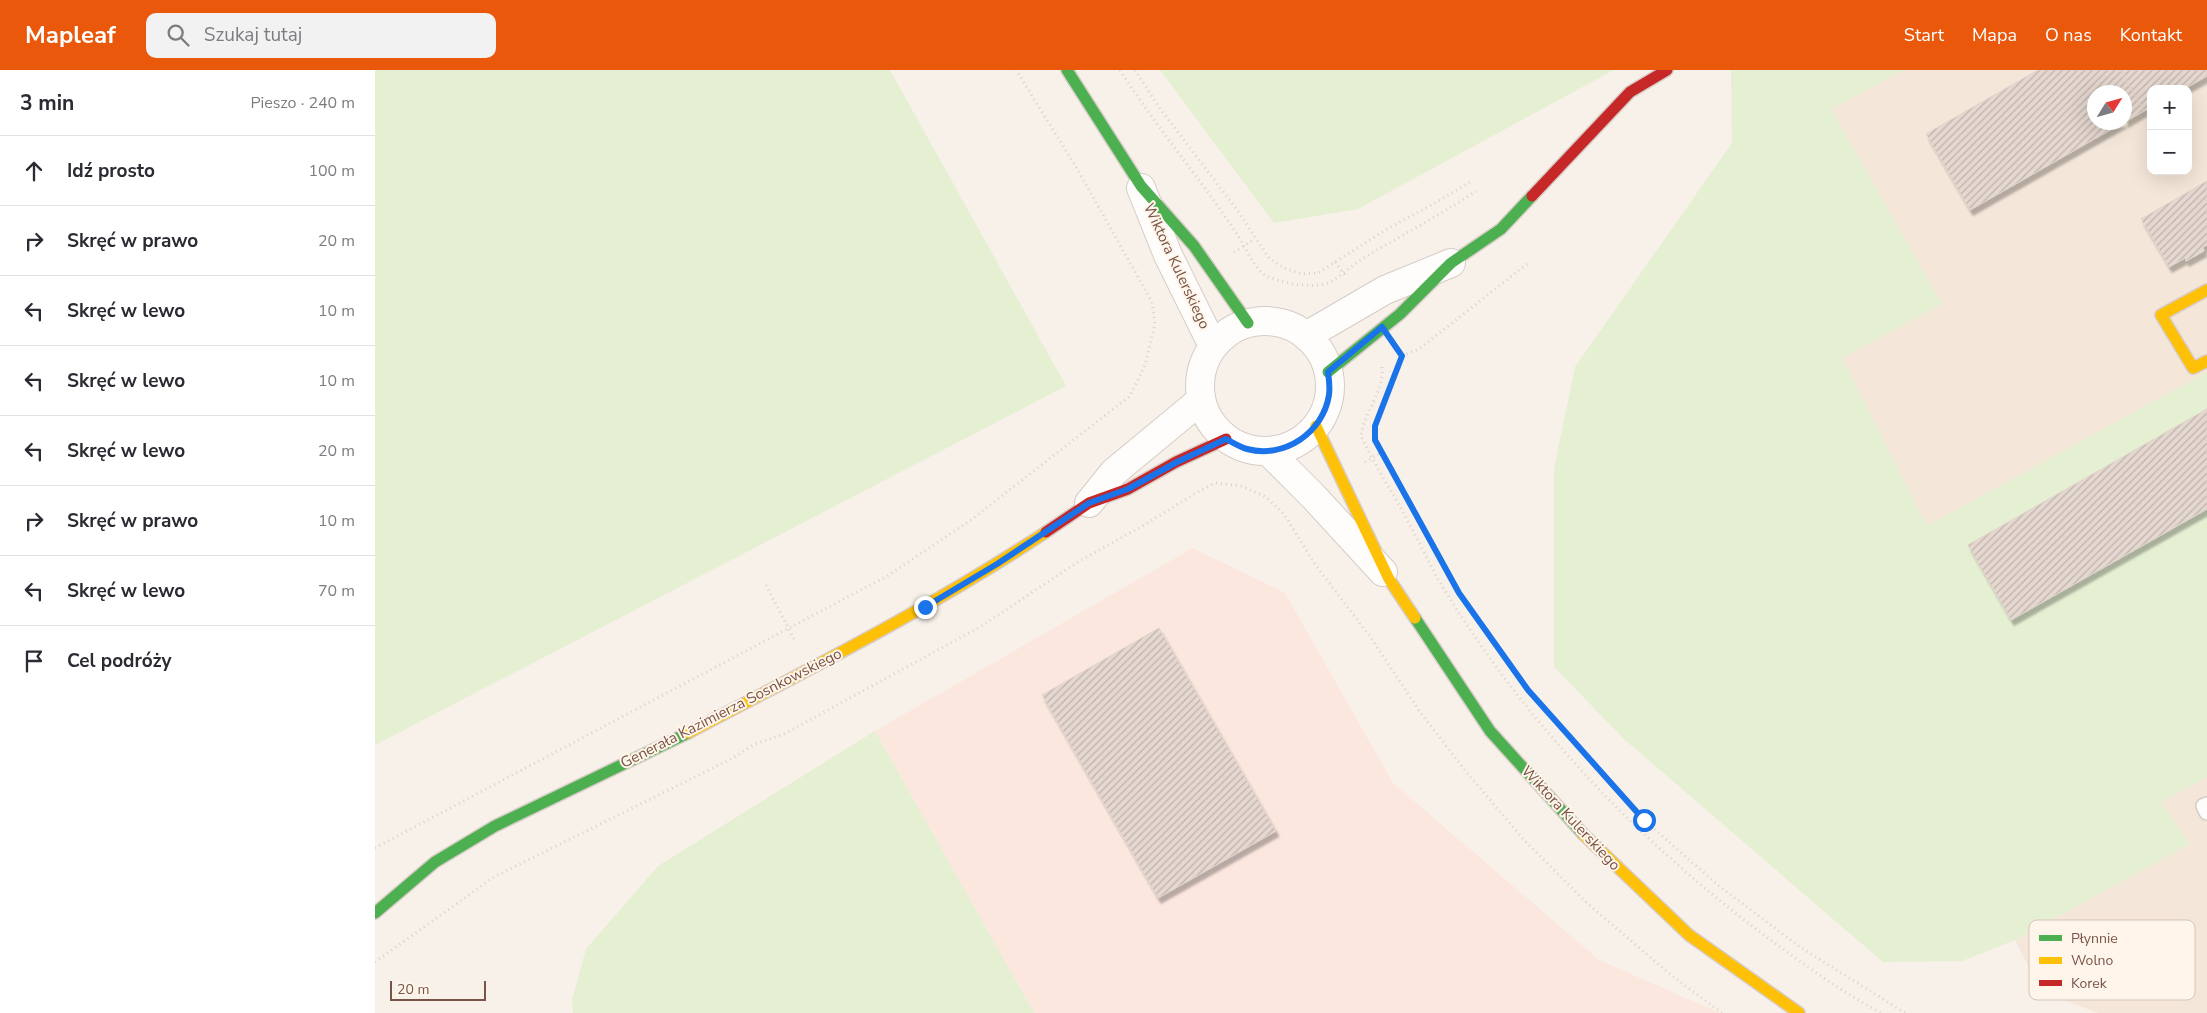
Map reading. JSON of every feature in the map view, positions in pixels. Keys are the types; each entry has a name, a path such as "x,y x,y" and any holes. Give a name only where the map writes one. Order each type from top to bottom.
{"street":[{"name":"Wiktora Kulerskiego","path":"1067,70 1141,186 1194,246 1248,323"},
{"path":"1328,372 1366,339 1400,314 1451,263 1501,229 1630,92 1667,70"},
{"name":"Wiktora Kulerskiego","path":"1141,186 1168,255 1213,346"},
{"path":"1306,336 1385,290 1451,263"},
{"path":"2207,290 2161,315 2193,368 2207,361"},
{"path":"1268,321 1288,325 1306,336 1319,351 1328,372 1329,394 1323,416 1316,426 1309,434 1291,446 1269,452 1246,449 1226,439 1210,423 1201,400 1199,383 1203,363 1213,346 1229,332 1248,323 1268,321"},
{"name":"Generała Kazimierza Sosnkowskiego","path":"1089,503 1114,472 1201,400"},
{"name":"Wiktora Kulerskiego","path":"1316,426 1389,579 1490,731 1591,843 1689,934 1799,1013"},
{"name":"Generała Kazimierza Sosnkowskiego","path":"375,913 435,862 495,826 686,734 925,607 997,564 1089,503 1128,489 1177,462 1226,439"},
{"name":"Wiktora Kulerskiego","path":"1269,452 1313,496 1389,579"}],"lane":[{"path":"2207,804 2204,806 2207,812"}],"path":[{"path":"375,848 889,575 971,520 1129,396 1145,365 1155,324 1152,302 1075,165 1016,70"},
{"path":"1120,70 1140,102 1238,235 1253,262 1265,274 1308,287 1326,284 1367,256 1443,213 1476,191"},
{"path":"1135,70 1158,106 1235,207 1269,258 1284,268 1303,274 1318,273 1387,229 1470,182"},
{"path":"1335,262 1343,272 1356,308"},
{"path":"1527,264 1419,349 1402,356 1375,426 1375,440 1459,593 1528,690 1644,820 1719,886 1799,947 1905,1013"},
{"path":"1326,284 1356,308"},
{"path":"1382,327 1402,356"},
{"path":"1366,339 1381,360 1383,376 1362,424 1361,436 1438,579 1475,636 1524,702 1576,764 1635,826 1706,891 1785,951 1881,1013"},
{"path":"375,962 494,877 731,759 755,744 784,734 980,627 1081,560 1215,483 1241,486 1266,497 1284,514 1314,563 1371,638 1420,712 1468,774 1524,840 1588,904 1671,975 1722,1013"},
{"path":"766,585 810,668"}],"shaded area":[{"path":"1904,70 2207,70 2207,372 1927,526 1842,358 1941,304 1831,109"},
{"path":"1193,548 1285,593 1393,783 1599,960 1720,1013 1034,1013 875,731"},
{"path":"2207,777 2207,1013 2098,1013 2064,1000 2195,1000 2195,920 2051,920 2190,844 2161,802"},
{"path":"2029,932 2029,967 2015,940"}],"green space":[{"path":"375,70 890,70 1066,386 375,745"},
{"path":"1160,70 1614,70 1358,209 1274,223"},
{"path":"1731,70 1904,70 1831,109 1942,304 1842,358 1927,526 2207,372 2207,777 2161,802 2190,844 2051,920 2029,920 2029,932 2015,940 1962,961 1883,962 1625,740 1554,667 1554,469 1575,367 1732,143"},
{"path":"875,731 1034,1013 573,1013 572,1000 586,949 658,866"}],"building":[{"path":"2038,70 2120,70 2129,85 2087,85 2087,130 2110,130 1970,210 1926,134"},
{"path":"2120,70 2207,70 2207,76 2191,85 2147,85 2147,109 2144,111 2132,90 2132,85 2129,85"},
{"path":"2132,90 2144,111 2132,118"},
{"path":"2207,181 2207,245 2203,247 2204,251 2186,261 2185,258 2169,267 2141,219"},
{"path":"2207,409 2207,509 2011,620 1968,545"},
{"path":"1159,628 1276,831 1158,898 1042,695"}],"traffic: fast":[{"path":"1067,70 1141,186 1194,246 1248,323"},
{"path":"1328,372 1400,314 1451,263 1501,229 1532,196"},
{"path":"1415,618 1490,731 1583,834"},
{"path":"375,913 435,862 495,826 688,733"}],"traffic: slow":[{"path":"2207,290 2161,315 2193,368 2207,361"},
{"path":"1316,426 1389,579 1415,618"},
{"path":"688,733 914,612 1003,560 1046,532"},
{"path":"1583,834 1689,935 1799,1013"}],"traffic: jam":[{"path":"1532,196 1630,92 1667,70"},
{"path":"1046,532 1089,503 1128,489 1176,462 1226,439"}],"route":[{"path":"925,607 997,564 1089,503 1128,489 1177,462 1226,439 1246,449 1269,452 1291,446 1309,434 1323,416 1329,394 1328,372 1382,327 1402,356 1375,426 1375,440 1459,593 1528,690 1644,820"}]}
